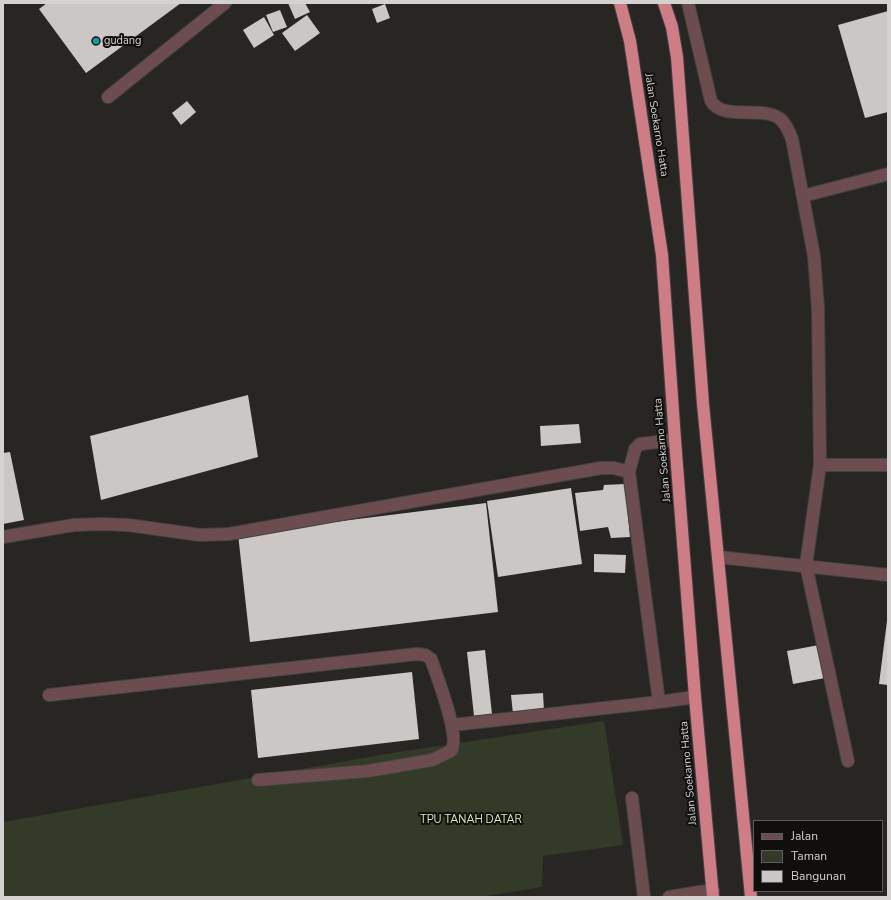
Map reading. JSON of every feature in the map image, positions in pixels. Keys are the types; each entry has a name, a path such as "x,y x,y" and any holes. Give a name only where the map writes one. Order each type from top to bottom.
{"highway":[{"name":"Jalan Soekarno Hatta","path":"620,3 630,41 662,255 695,697 713,894"},
{"name":"Jalan Soekarno Hatta","path":"665,3 672,27 677,57 703,404 750,897"}],"lane":[{"path":"108,97 225,3"},
{"path":"688,3 711,101 714,106 726,110 770,114 779,118 786,126 792,139 814,256 818,309 820,465 806,566 848,761"},
{"path":"802,196 888,174"},
{"path":"659,702 629,472 634,449 637,446 640,444 675,440"},
{"path":"820,465 888,465"},
{"path":"3,537 74,525 102,524 128,525 200,535 229,534 600,468 614,468 629,472"},
{"path":"718,557 888,574"},
{"path":"50,695 417,654 426,655 432,659 452,725 453,750 432,760 368,770 258,780"},
{"path":"452,725 695,697"},
{"path":"632,798 644,897"},
{"path":"669,897 713,894"}],"green space":[{"name":"TPU TANAH DATAR","path":"604,721 623,845 543,856 542,887 480,897 3,897 3,822 386,754"}],"building":[{"name":"gudang","path":"47,3 181,3 86,73 39,9"},
{"path":"288,3 305,3 310,12 295,19"},
{"path":"385,4 390,18 377,23 372,9"},
{"path":"280,10 287,27 273,32 266,15"},
{"path":"888,11 888,112 865,118 838,25"},
{"path":"307,15 320,33 295,51 282,33"},
{"path":"264,17 274,35 254,48 243,30"},
{"path":"187,101 196,112 181,125 172,113"},
{"path":"248,395 258,457 101,500 90,436"},
{"path":"579,424 581,443 541,446 540,426"},
{"path":"10,452 24,520 3,524 3,453"},
{"path":"625,484 630,537 611,538 608,527 580,531 575,493 603,490 604,485"},
{"path":"571,488 582,564 498,577 487,501"},
{"path":"486,503 498,612 250,642 238,534"},
{"path":"594,554 626,555 625,573 594,572"},
{"path":"888,621 888,685 879,684"},
{"path":"819,645 825,678 793,684 787,651"},
{"path":"485,650 492,714 474,716 467,652"},
{"path":"412,672 419,739 258,758 251,690"},
{"path":"543,693 544,711 513,714 511,695"}],"place":[{"name":"gudang","path":"96,41"}]}
